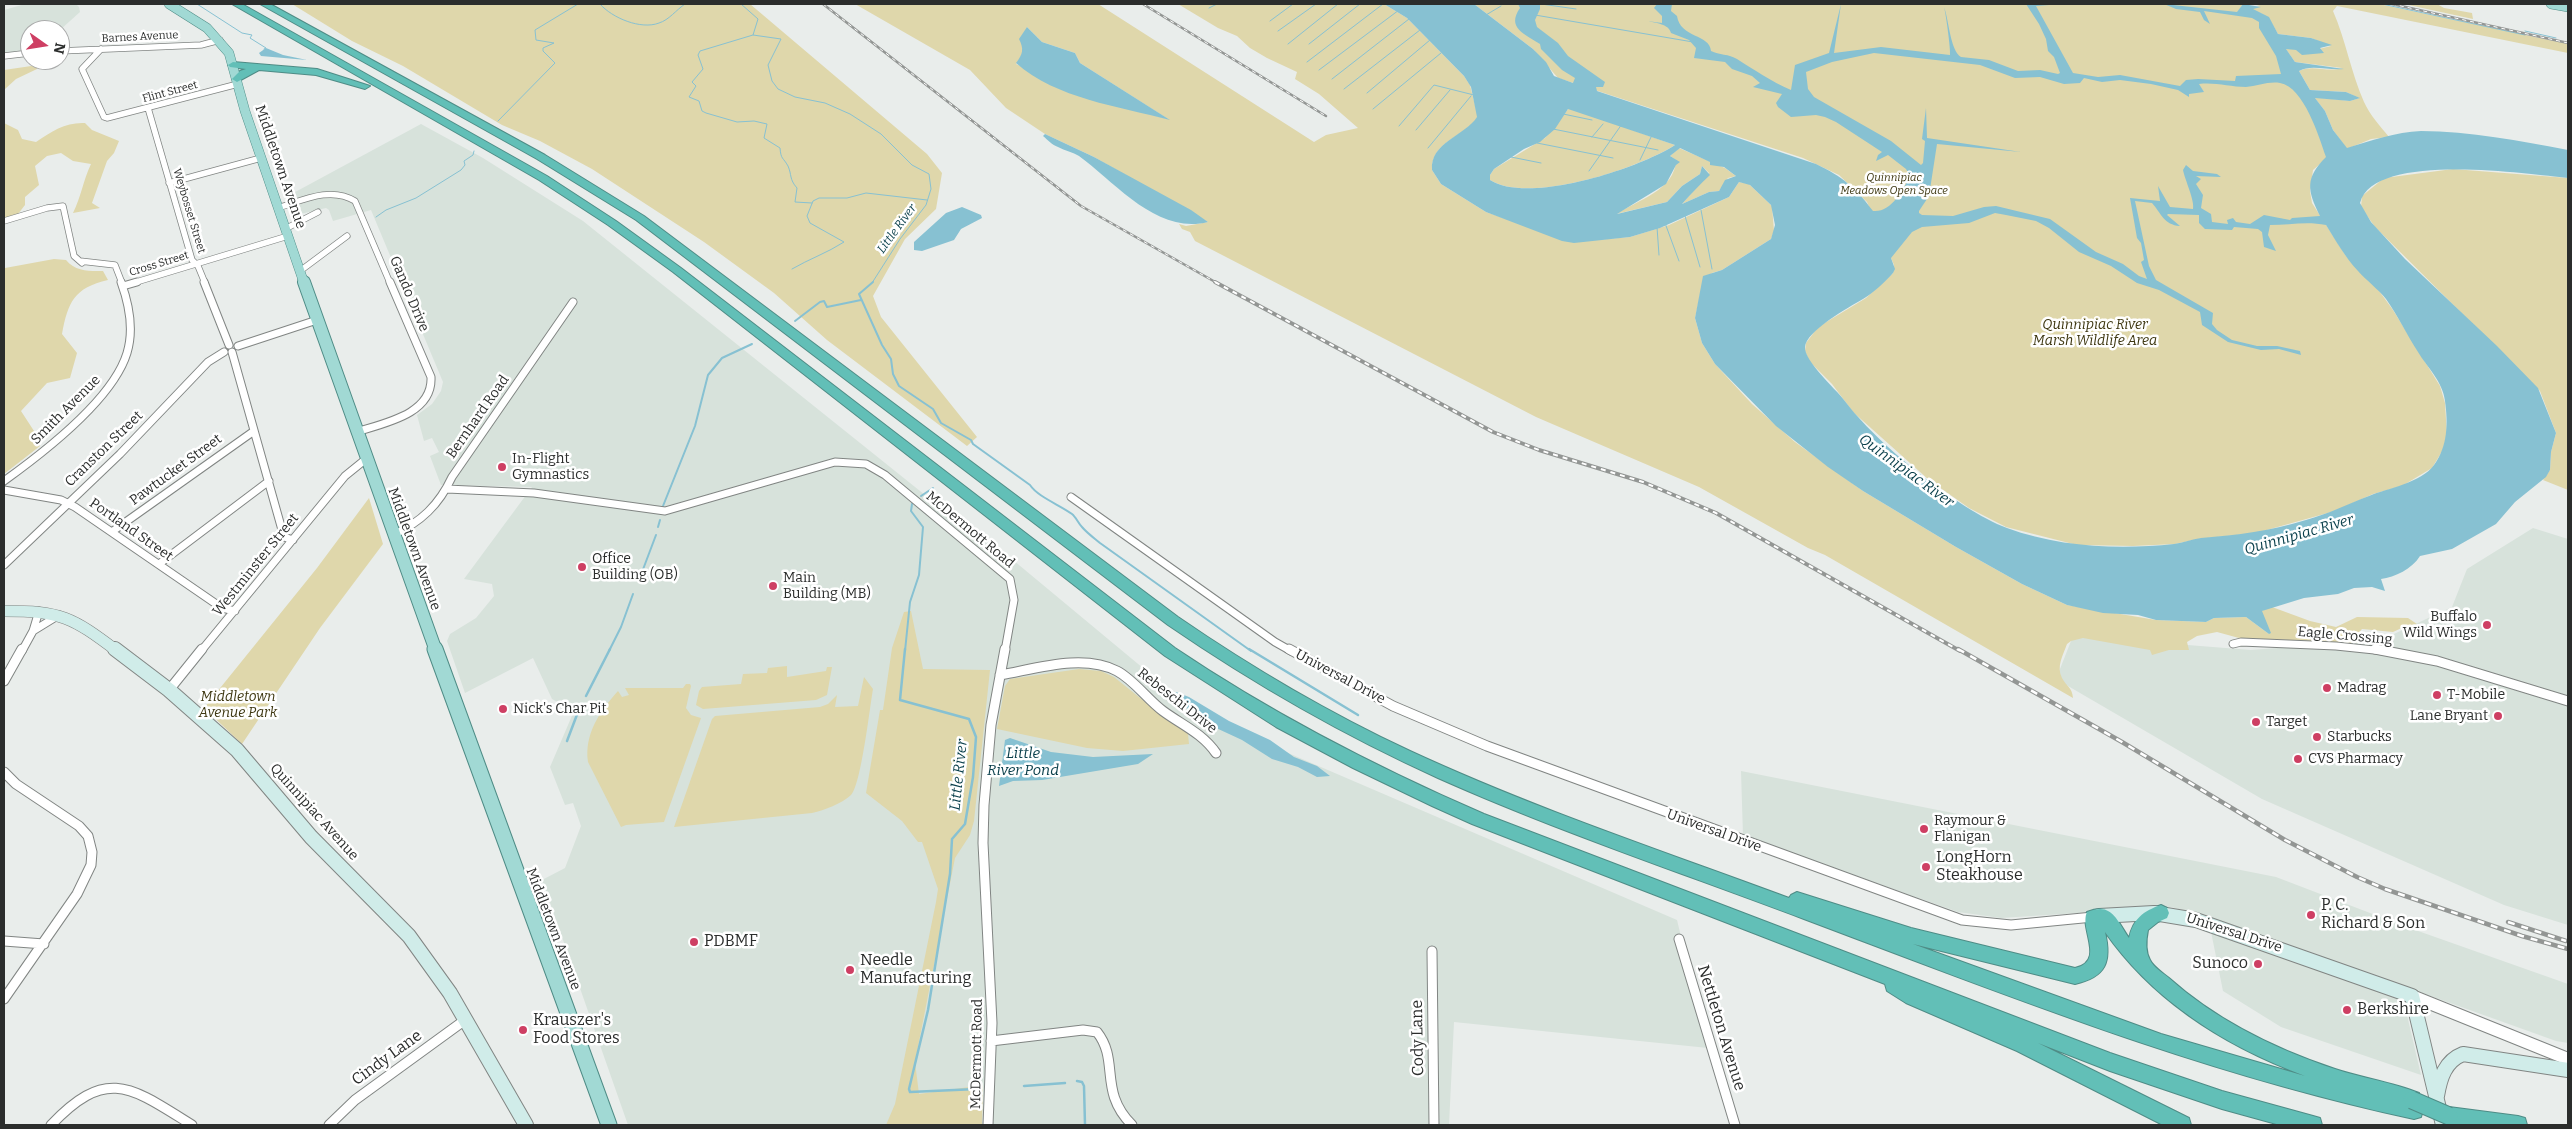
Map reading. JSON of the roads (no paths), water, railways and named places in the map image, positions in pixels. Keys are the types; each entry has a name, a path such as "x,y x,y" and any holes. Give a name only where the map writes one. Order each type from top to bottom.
{"highway":[{"path":"236,4 543,178 630,236 1152,639 1208,678 1273,719 1360,766 1448,806 1879,974 2158,1079 2313,1125"},
{"path":"264,4 554,164 640,218 1159,610 1274,687 1358,733 1459,780 2162,1044 2292,1083 2413,1105"},
{"path":"278,4 289,12 293,20"},
{"path":"233,65 326,73 356,82 393,100 409,103"},
{"path":"237,81 247,71 264,67"},
{"path":"1769,898 1804,902 1903,934 2075,976 2090,973 2098,962 2098,916"},
{"path":"2142,963 2136,944 2138,932 2147,921 2161,913"},
{"path":"2098,916 2132,954 2176,996 2217,1023 2256,1044 2317,1072 2413,1105 2446,1121 2470,1120 2518,1125"},
{"path":"1879,974 1912,997 2023,1045 2182,1125"}],"main road":[{"name":"Middletown Avenue","path":"169,4 202,24 220,40 229,53 261,158 356,432 609,1125"},
{"path":"2551,4 2568,7"},
{"name":"Quinnipiac Avenue","path":"4,611 39,611 60,615 83,625 169,690 237,750 311,837 409,936 450,993 526,1125"},
{"name":"Universal Drive","path":"2098,916 2161,913 2218,926 2412,996"},
{"path":"2412,996 2437,1100 2446,1121"},
{"path":"2437,1100 2438,1086 2447,1064 2454,1057 2463,1054 2568,1070"}],"street":[{"name":"Barnes Avenue","path":"70,51 201,45 220,40"},
{"name":"Flint Street","path":"101,49 82,69 106,118 148,108 237,81"},
{"path":"4,56 20,54"},
{"name":"Weybosset Street","path":"148,108 192,260 196,263 228,350 269,481 284,537 293,540"},
{"path":"169,183 261,158"},
{"name":"Gando Drive","path":"278,208 330,195 342,195 355,201 431,376 431,392 422,403 406,414 356,432"},
{"name":"Smith Avenue","path":"4,221 47,208 63,206 74,256 80,261 116,272 123,286 131,336 129,348 117,375 94,402 53,442 4,481"},
{"name":"Cross Street","path":"123,286 286,232 318,212"},
{"path":"300,271 347,236"},
{"name":"Bernhard Road","path":"393,535 421,521 447,489 452,477 573,302"},
{"path":"228,350 317,320"},
{"name":"Cranston Street","path":"4,565 120,454 208,362 228,350"},
{"name":"Pawtucket Street","path":"113,532 244,436 254,432"},
{"name":"Westminster Street","path":"169,690 345,476 366,459"},
{"name":"McDermott Road","path":"447,489 534,493 665,511 824,464 847,461 866,464 885,475 1003,571 1010,580 1014,600 991,725 983,843 991,1041 988,1125"},
{"path":"159,564 269,481"},
{"name":"Portland Street","path":"4,490 67,503 113,532 222,608 235,611"},
{"name":"Universal Drive","path":"1071,497 1275,642 1394,706 1487,746 1962,920 1985,925 2010,926 2098,916"},
{"path":"4,681 33,631 39,611"},
{"path":"33,631 60,615"},
{"name":"Eagle Crossing","path":"2233,644 2241,642 2343,646 2398,653 2479,674 2568,701"},
{"name":"Rebeschi Drive","path":"1000,675 1081,664 1108,667 1123,676 1165,712 1199,732 1216,753"},
{"path":"4,772 16,784 79,826 88,836 91,845 91,865 86,878 44,944 4,999"},
{"name":"Nettleton Avenue","path":"1679,940 1735,1125"},
{"path":"4,941 44,944"},
{"name":"Cody Lane","path":"1432,951 1434,1125"},
{"path":"2412,996 2568,1059"},
{"name":"Cindy Lane","path":"329,1125 356,1100 465,1020"},
{"path":"991,1041 1083,1030 1097,1032 1106,1044 1108,1081 1113,1100 1121,1114 1132,1125"},
{"path":"51,1125 77,1100 95,1090 107,1087 138,1092 192,1125"}],"water":[{"name":"Quinnipiac River","path":"1384,4 1474,4 1533,49 1546,62 1554,76 1573,83 1575,78 1562,70 1541,49 1540,44 1516,26 1516,15 1520,8 1518,4 1540,4 1535,20 1537,27 1558,43 1568,56 1605,82 1603,87 1596,87 1597,91 1816,164 1848,183 1873,211 1879,211 1896,200 1904,188 1910,176 1906,169 1888,155 1876,161 1878,155 1882,152 1825,117 1816,115 1791,117 1778,107 1776,103 1782,94 1753,87 1760,83 1752,76 1732,69 1725,62 1694,58 1696,48 1689,40 1671,33 1665,26 1647,21 1662,23 1662,16 1654,8 1657,4 1672,4 1671,11 1677,16 1683,28 1706,41 1711,51 1734,57 1791,90 1795,65 1829,53 1841,4 1834,53 1881,47 1950,55 1944,7 1954,48 1961,57 1989,60 2018,71 2040,70 2058,74 2060,73 2054,57 2048,51 2046,39 2026,4 2062,4 2036,6 2073,73 2098,77 2120,75 2180,86 2186,80 2235,81 2236,76 2281,74 2276,56 2259,28 2259,22 2252,18 2204,11 2210,24 2204,20 2200,12 2176,9 2164,4 2237,12 2243,4 2261,7 2253,9 2269,17 2278,34 2311,38 2332,45 2320,48 2324,53 2302,55 2296,50 2286,49 2295,62 2344,69 2309,68 2299,71 2310,90 2346,92 2360,98 2350,101 2315,98 2325,111 2333,130 2347,148 2393,135 2421,131 2439,131 2513,140 2568,150 2568,178 2488,170 2421,171 2392,177 2371,187 2360,203 2371,222 2405,259 2497,346 2538,388 2556,433 2551,452 2550,470 2546,477 2515,502 2496,524 2452,549 2420,556 2417,561 2403,572 2381,579 2385,591 2372,587 2354,588 2338,594 2304,598 2262,611 2271,633 2269,634 2246,617 2214,618 2206,622 2156,620 2138,615 2103,613 2067,605 2022,584 1863,491 1828,467 1776,426 1715,364 1702,343 1695,318 1703,276 1722,270 1771,239 1775,225 1771,205 1750,185 1739,182 1729,197 1660,228 1630,237 1574,243 1562,241 1486,212 1441,184 1432,170 1436,153 1449,140 1472,124 1477,117 1471,87 1464,76 1407,18","holes":["1874,53 1980,65 2015,78 2040,77 2064,84 2080,83 2084,78 2102,82 2120,80 2151,84 2178,90 2189,97 2189,94 2204,92 2199,84 2246,87 2267,83 2280,83 2296,93 2303,103 2315,126 2326,157 2314,171 2310,185 2312,199 2320,216 2292,218 2290,220 2264,215 2250,224 2236,222 2233,218 2227,220 2228,224 2212,222 2211,214 2201,208 2203,195 2196,184 2201,179 2196,176 2221,177 2217,174 2193,171 2186,165 2183,170 2193,209 2170,207 2158,186 2160,201 2130,198 2137,238 2141,243 2144,260 2141,262 2147,279 2139,276 2123,264 2096,252 2050,219 1996,206 1984,207 1953,216 1922,215 1919,211 1929,196 1937,144 2021,152 1927,138 1926,108 1922,139 1925,141 1923,163 1921,165 1891,141 1814,97 1808,89 1806,72 1832,62","1568,109 1675,145 1637,164 1611,173 1556,186 1508,187 1490,180 1490,175 1494,169 1524,149 1540,142 1555,129","1680,148 1710,162 1710,165 1724,167 1736,176 1725,180 1719,191 1709,192 1682,204 1710,175 1702,166 1700,174 1682,186 1667,202 1617,214 1666,184 1676,165 1680,162 1670,156","2135,201 2152,203 2166,221 2175,225 2180,226 2168,214 2199,215 2199,223 2205,229 2232,230 2234,227 2258,229 2262,232 2264,247 2276,251 2268,235 2270,225 2305,223 2326,225 2353,266 2386,299 2441,387 2444,394 2447,426 2439,458 2428,471 2413,481 2314,518 2267,530 2153,546 2110,547 2068,543 2007,528 1987,519 1942,490 1896,454 1858,417 1809,360 1806,353 1807,341 1820,327 1870,294 1893,273 1895,269 1891,258 1912,232 1922,227 1969,223 1995,213 2036,221 2049,228 2079,252 2111,266 2137,283 2159,290 2200,312 2202,325 2228,342 2261,350 2279,349 2301,355 2300,351 2277,346 2257,346 2232,340 2217,330 2212,324 2213,313 2156,280 2149,266"]},
{"path":"1027,27 1042,42 1075,53 1080,63 1170,120 1089,100 1050,85 1032,75 1016,63 1022,51 1019,39"},
{"path":"266,48 283,55 307,60 261,56 259,53"},
{"path":"1045,134 1094,157 1191,210 1208,222 1189,224 1172,221 1155,214 1138,204 1079,156 1052,144 1043,136"},
{"path":"962,207 981,215 982,218 961,229 954,240 922,251 914,250 914,242 946,213"},
{"path":"1176,692 1189,697 1229,721 1270,740 1294,757 1317,766 1330,776 1317,777 1298,767 1272,759 1242,740 1214,727 1173,699 1172,694"},
{"name":"Little River Pond","path":"1010,738 1051,752 1093,757 1153,754 1138,764 1042,780 1013,781 999,786 1005,740"}],"waterway":[{"path":"197,4 242,33 252,35 250,38 266,48 264,49"},
{"path":"498,121 555,63 543,51 543,48 554,43 536,40 535,30 578,4"},
{"name":"Little River","path":"600,4 619,18 644,25 663,22 685,4"},
{"name":"Little River","path":"741,4 758,19 753,35"},
{"path":"1209,8 1217,4"},
{"path":"1270,21 1293,4"},
{"path":"1278,31 1316,4"},
{"path":"1288,44 1338,4"},
{"path":"1309,44 1360,4"},
{"path":"1307,62 1383,4"},
{"path":"1541,4 1576,9"},
{"path":"2382,4 2525,35"},
{"path":"1486,15 1501,6"},
{"path":"1319,70 1399,10"},
{"path":"1535,15 1693,42"},
{"path":"1332,79 1409,19"},
{"path":"1344,89 1420,30"},
{"path":"2525,31 2556,38"},
{"name":"Little River","path":"753,35 781,39 768,65 772,81 778,89 795,97 825,103 850,114 881,134 912,165 929,174 931,189 926,205 900,239 872,283"},
{"path":"753,35 700,51 698,55 703,69 692,82 696,86 689,97 699,101 702,111 706,113 737,122 754,121 767,124 764,138 780,148 782,157 797,188 795,202 812,203"},
{"path":"1367,93 1430,40"},
{"path":"1373,109 1441,53"},
{"path":"1399,126 1434,85 1474,95"},
{"path":"1416,130 1450,90"},
{"path":"1428,148 1471,96"},
{"path":"1563,114 1592,120"},
{"path":"1592,137 1603,124"},
{"path":"1610,140 1622,124"},
{"path":"1553,129 1592,137"},
{"path":"1646,148 1652,135"},
{"path":"1592,137 1610,140"},
{"path":"1600,155 1610,140"},
{"path":"1610,140 1646,148"},
{"path":"1537,143 1600,155"},
{"path":"1640,160 1646,148"},
{"path":"1646,148 1658,150"},
{"path":"376,217 386,210 416,198 461,170 465,165 464,161 473,155 474,151"},
{"path":"1589,171 1600,155"},
{"path":"1600,155 1613,158"},
{"path":"1511,157 1541,163"},
{"path":"792,269 844,242 810,223 807,216 813,201 819,198 847,198 866,193 927,200"},
{"path":"1701,210 1712,269"},
{"path":"1685,216 1700,267"},
{"path":"1665,223 1679,261"},
{"path":"1657,227 1659,255"},
{"path":"872,283 859,294 882,345 891,359 893,374 899,386 933,409 941,423 971,440 973,444 1030,485 1038,493 1072,514 1084,529 1100,543 1251,651"},
{"path":"795,321 820,302 824,301 827,307 861,300"},
{"path":"663,506 695,426 708,375 722,358 752,344"},
{"name":"Little River","path":"921,496 933,488"},
{"name":"Little River","path":"905,651 910,602 919,575 923,527 911,511 912,504"},
{"path":"658,527 660,520"},
{"path":"639,580 656,535"},
{"path":"610,649 621,627 633,594"},
{"path":"586,696 610,649"},
{"name":"Little River","path":"905,649 900,700 969,719 976,737 973,777 965,824 952,839 950,874 928,1010 909,1089 910,1092 977,1089"},
{"path":"1249,649 1358,715"},
{"path":"567,741 578,712"},
{"name":"Little River","path":"1077,1081 1082,1082 1084,1086 1085,1125"},
{"name":"Little River","path":"1024,1086 1065,1083"}],"railway":[{"path":"823,4 1081,206 1217,283"},
{"path":"1143,4 1326,116"},
{"path":"2392,4 2568,43"},
{"path":"1215,282 1493,432 1539,450 1643,482 1716,513 1960,651"},
{"path":"1958,649 2122,742 2285,840 2357,877 2385,889 2522,936 2568,949"},
{"path":"2508,922 2566,941"}],"place":[{"name":"In-Flight Gymnastics","path":"502,467"},
{"name":"Office Building (OB)","path":"582,567"},
{"name":"Main Building (MB)","path":"773,586"},
{"name":"Buffalo Wild Wings","path":"2487,625"},
{"name":"Madrag","path":"2327,688"},
{"name":"T-Mobile","path":"2437,695"},
{"name":"Nick's Char Pit","path":"503,709"},
{"name":"Lane Bryant","path":"2498,716"},
{"name":"Target","path":"2256,722"},
{"name":"Starbucks","path":"2317,737"},
{"name":"CVS Pharmacy","path":"2298,759"},
{"name":"Raymour & Flanigan","path":"1924,829"},
{"name":"LongHorn Steakhouse","path":"1926,867"},
{"name":"P. C. Richard & Son","path":"2311,915"},
{"name":"PDBMF","path":"694,942"},
{"name":"Sunoco","path":"2258,964"},
{"name":"Needle Manufacturing","path":"850,970"},
{"name":"Berkshire","path":"2347,1010"},
{"name":"Krauszer's Food Stores","path":"523,1030"}],"park label":[{"name":"Quinnipiac Meadows Open Space","path":"1894,184"},
{"name":"Quinnipiac River Marsh Wildlife Area","path":"2095,334"},
{"name":"Middletown Avenue Park","path":"238,706"}]}
